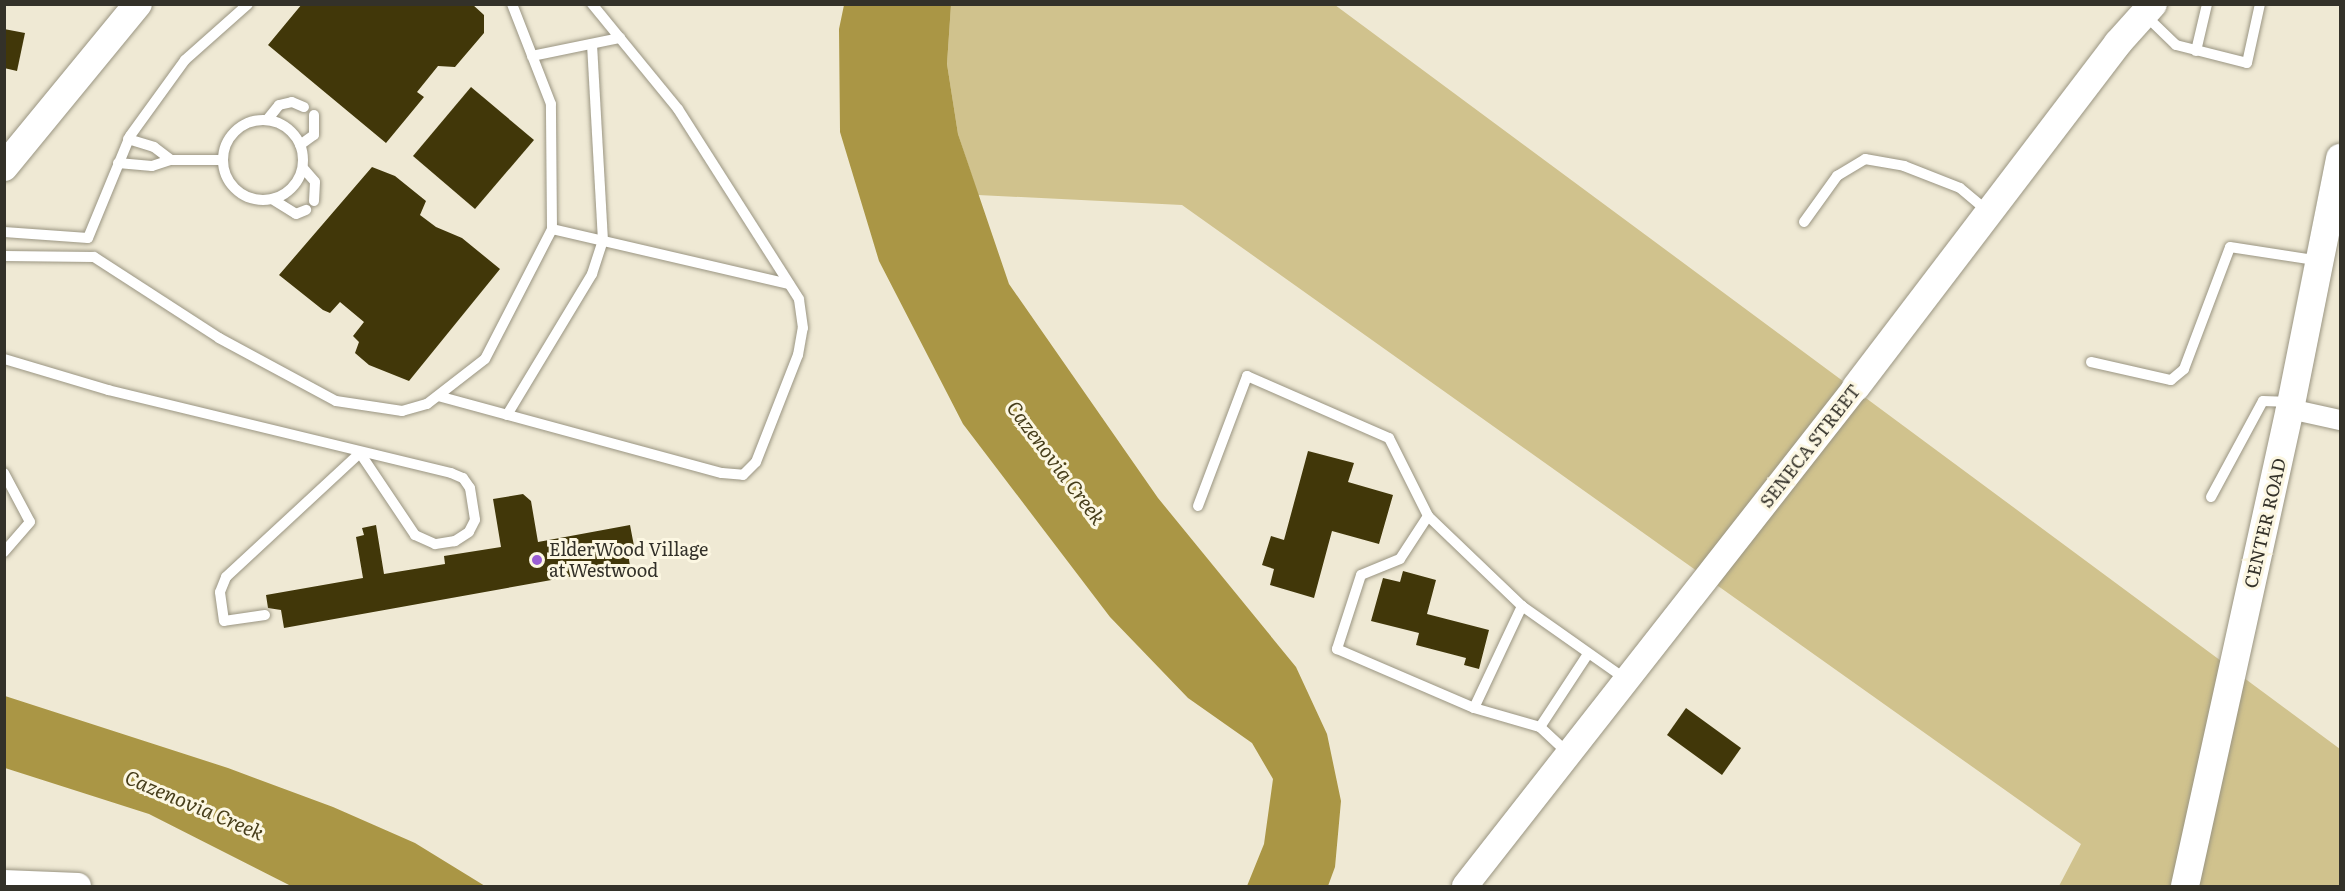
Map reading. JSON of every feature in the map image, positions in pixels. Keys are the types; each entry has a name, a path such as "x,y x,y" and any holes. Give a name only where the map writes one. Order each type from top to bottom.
{"main road":[{"path":"4,167 138,4"},
{"name":"SENECA STREET","path":"1856,387 2118,43 2149,10"},
{"name":"CENTER ROAD","path":"2185,886 2291,406 2339,175"}],"street":[{"name":"SENECA STREET","path":"1465,886 1567,752 1627,680 1856,387"},
{"path":"2291,406 2340,420"},
{"path":"4,883 78,886"}],"lane":[{"path":"94,257 88,238 128,139 185,60 248,4"},
{"path":"4,256 94,257 219,338 336,401 402,411 427,404 485,359 552,229 551,104 512,4"},
{"path":"438,396 722,473 743,475 756,462 798,355 803,328 799,299 678,109 592,4"},
{"path":"2196,51 2207,4"},
{"path":"2149,10 2176,45 2247,63 2260,4"},
{"path":"532,56 620,38"},
{"path":"507,415 592,274 603,241 592,44"},
{"path":"303,168 290,191 272,199 253,199 241,194 231,185 223,160 229,141 242,126 267,120 279,105 292,102 304,106"},
{"path":"300,145 314,135 314,115"},
{"path":"267,120 291,131 300,145 303,168 315,182 310,205 296,214 272,199"},
{"path":"128,139 154,147 171,160"},
{"path":"1804,222 1837,176 1865,159 1904,166 1960,188 1989,212"},
{"path":"118,163 152,166 171,160 223,160"},
{"path":"552,229 789,284"},
{"path":"4,232 88,238"},
{"path":"2091,362 2166,381 2178,377 2230,247 2320,261"},
{"path":"4,359 108,390 463,478 475,504 475,520 469,532 455,541 435,544 415,535 360,453"},
{"path":"1198,506 1247,376 1389,438 1428,516 1522,606 1627,680"},
{"path":"2211,497 2263,400 2291,406"},
{"path":"265,615 224,621 219,592 226,577 360,453"},
{"path":"4,473 30,522 4,552"},
{"path":"1428,516 1400,559 1361,575 1337,650 1474,708 1539,727 1567,752"},
{"path":"1474,708 1522,606"},
{"path":"1539,727 1588,654"}],"shaded area":[{"path":"951,5 1335,5 2340,749 2340,886 2059,886 2081,844 1182,205 978,195 958,134 947,64"}],"water":[{"name":"Cazenovia Creek","path":"844,5 951,5 947,64 958,134 1009,284 1158,498 1296,667 1327,734 1341,801 1335,867 1328,886 1247,886 1264,844 1273,779 1252,743 1188,698 1110,617 963,424 879,261 840,132 839,29"},
{"name":"Cazenovia Creek","path":"5,696 228,768 333,807 415,843 485,886 291,886 149,814 5,768"}],"building":[{"path":"302,4 472,4 484,15 484,33 455,67 438,66 417,92 424,97 386,143 268,45"},
{"path":"4,29 25,33 17,71 4,68"},
{"path":"471,87 534,140 475,209 413,156"},
{"path":"372,167 395,176 426,201 420,215 436,227 462,238 500,269 409,381 369,365 355,353 359,342 353,336 364,322 340,302 330,313 323,310 279,275"},
{"path":"1308,451 1354,463 1348,482 1393,495 1379,544 1332,531 1314,598 1270,585 1274,569 1262,565 1271,536 1284,540"},
{"name":"ElderWood Village at Westwood","path":"523,494 531,501 538,542 630,525 634,546 627,547 630,566 284,628 281,610 268,608 266,595 363,578 356,537 364,535 362,528 376,525 384,574 445,564 444,556 501,547 493,499"},
{"path":"1403,571 1436,580 1427,614 1489,630 1479,669 1464,665 1466,658 1416,645 1419,633 1371,621 1383,578 1400,582"},
{"path":"1686,708 1741,748 1722,775 1667,735"}],"place":[{"name":"ElderWood Village at Westwood","path":"537,560"}]}
